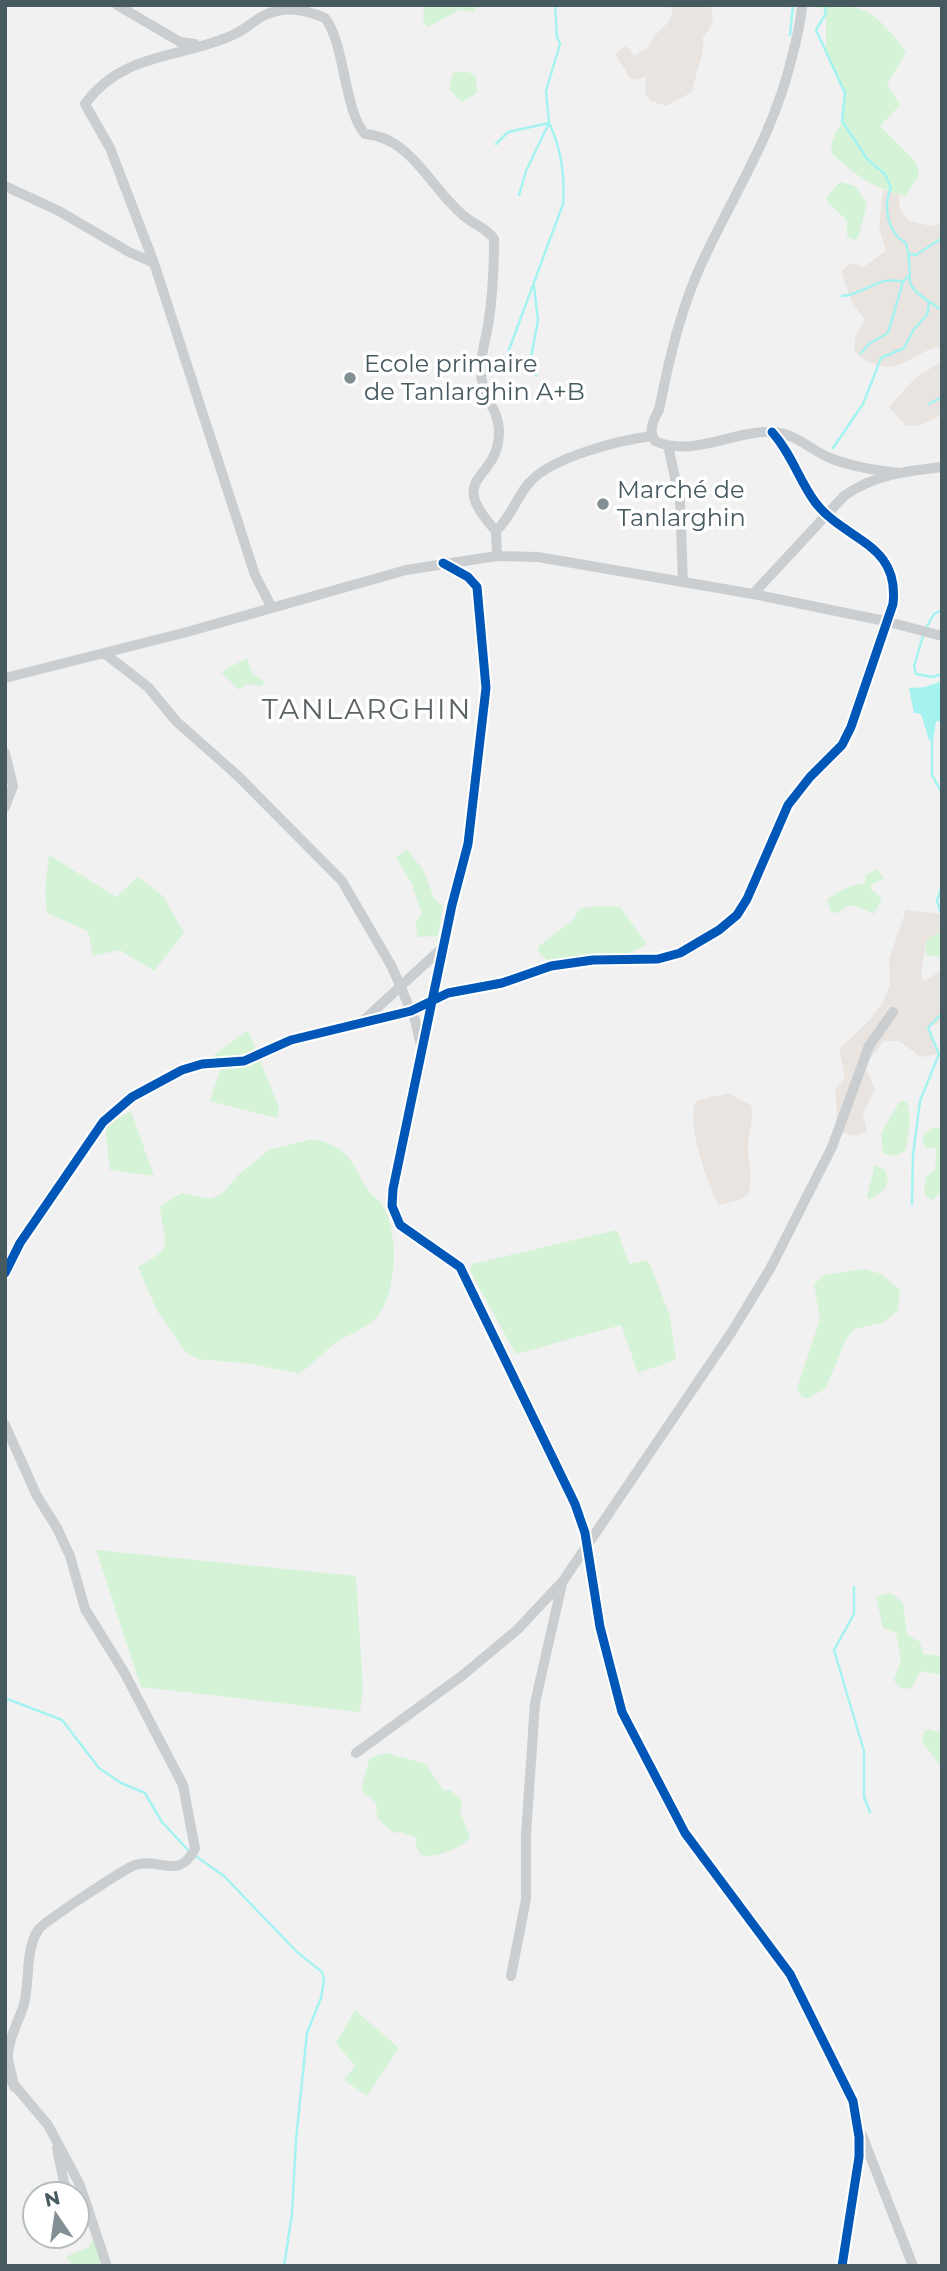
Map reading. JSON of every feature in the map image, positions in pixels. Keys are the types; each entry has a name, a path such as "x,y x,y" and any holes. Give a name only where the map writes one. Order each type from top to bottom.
{"street":[{"path":"117,5 180,41 206,44"},
{"path":"802,5 783,96 768,134 706,253 684,304 659,410 653,420 652,436 655,442 668,446 772,432 800,440 832,459 863,468 899,473"},
{"path":"272,608 255,575 154,263 110,148 85,104 120,73 144,60 237,34 254,19 274,11 292,10 325,18 347,77 352,106 361,129 365,134 386,137 414,161 462,215 492,234 494,270 480,370 499,432 491,458 475,484 472,495 477,510 496,531 498,556"},
{"path":"5,186 59,211 129,252 154,263"},
{"path":"5,1273 20,1243 103,1122 132,1097 182,1070 202,1064 244,1061 290,1040 411,1011 432,998 470,987 502,983 551,966 593,960 658,959 680,953 719,930 737,915 747,899 788,805 842,745 851,727 893,604 891,570 859,537 815,502 787,452 772,432"},
{"path":"496,531 512,514 533,478 595,447 652,436"},
{"path":"668,446 680,500 683,582"},
{"path":"753,594 827,513 861,484 899,473 942,467"},
{"path":"5,678 406,570 443,562 498,556 538,557 753,594 885,621 942,636"},
{"path":"443,562 468,577 477,587 486,688 468,844 443,947 393,1189 395,1217 400,1225 450,1258 460,1268 561,1469 586,1543 603,1639 622,1712 685,1833 790,1974 853,2101 858,2127 913,2266"},
{"path":"104,653 148,687 176,721 238,776 342,881 371,927 400,987 411,1011 422,1049"},
{"path":"5,753 13,786 5,807"},
{"path":"358,1024 443,947"},
{"path":"356,1753 463,1675 517,1630 563,1581 771,1269 832,1147 869,1046 893,1013"},
{"path":"5,1425 37,1496 57,1528 70,1556 85,1609 124,1672 183,1785 195,1849 191,1857 176,1867 147,1864 129,1867 41,1926 31,1948 25,2002 8,2054 15,2087"},
{"path":"511,1976 526,1899 526,1835 535,1703 563,1581"},
{"path":"5,2074 48,2125 77,2180"},
{"path":"842,2266 856,2183 858,2127"},
{"path":"56,2142 63,2180"},
{"path":"91,2219 107,2266"}],"green space":[{"path":"424,5 475,5 475,12 460,10 428,27 423,20"},
{"path":"802,5 838,5 862,10 882,24 906,52 887,85 900,105 880,126 916,162 919,175 905,196 865,180 831,152 832,141 842,121 845,92 826,54 826,9"},
{"path":"466,71 476,76 477,93 462,102 449,89 453,73"},
{"path":"840,182 855,186 867,204 858,238 853,240 847,236 847,220 827,202 827,197"},
{"path":"247,658 253,674 264,681 262,686 247,684 239,690 221,672"},
{"path":"407,849 423,870 435,900 443,906 438,936 418,937 415,923 422,915 412,884 396,857"},
{"path":"49,855 116,897 138,877 163,896 184,933 154,971 120,950 93,956 88,931 47,913 45,890"},
{"path":"876,869 884,878 871,885 872,890 882,898 874,914 852,906 839,913 831,912 827,900 845,889 865,884 865,876"},
{"path":"595,906 620,907 647,944 613,957 548,962 538,951 539,946 574,919 579,909"},
{"path":"937,933 942,934 942,958 926,954 926,941"},
{"path":"248,1030 279,1108 277,1118 210,1101 220,1069 209,1059"},
{"path":"900,1101 907,1102 908,1139 905,1151 895,1156 883,1153 881,1133"},
{"path":"131,1111 154,1176 110,1170 105,1126"},
{"path":"942,1127 942,1191 932,1200 927,1198 924,1192 926,1177 935,1169 937,1149 927,1148 923,1143 923,1136 932,1128"},
{"path":"313,1139 335,1146 348,1157 388,1217 392,1230 394,1262 384,1306 373,1321 336,1343 299,1374 252,1364 198,1359 186,1352 157,1311 138,1267 159,1254 165,1243 160,1206 182,1193 211,1199 222,1194 239,1174 269,1150"},
{"path":"875,1165 885,1170 888,1179 885,1189 869,1200 867,1196"},
{"path":"617,1230 629,1264 648,1260 670,1316 676,1360 638,1373 621,1325 516,1354 470,1271 472,1264"},
{"path":"864,1269 881,1274 900,1290 898,1310 883,1323 854,1329 847,1338 825,1389 809,1398 802,1397 797,1388 820,1319 814,1284 825,1275"},
{"path":"96,1550 356,1576 363,1689 360,1712 141,1687"},
{"path":"891,1593 903,1603 907,1635 920,1642 923,1654 942,1656 942,1672 938,1674 920,1671 912,1688 901,1688 894,1680 901,1660 896,1633 883,1628 876,1597"},
{"path":"929,1729 942,1733 942,1768 922,1741 924,1731"},
{"path":"387,1753 426,1764 444,1791 450,1790 462,1801 460,1811 470,1837 466,1841 441,1854 421,1855 415,1845 417,1838 400,1832 393,1833 377,1818 376,1803 363,1792 362,1784 370,1758"},
{"path":"355,2010 399,2048 367,2096 344,2080 355,2066 336,2043"},
{"path":"94,2238 102,2266 76,2266 68,2261 67,2256 91,2250"}],"sand":[{"path":"669,5 710,5 713,19 703,37 701,58 692,92 666,106 651,101 645,93 646,76 637,80 630,78 615,54 626,46 634,55 648,48 653,37 671,17 673,12"},
{"path":"883,190 899,194 900,209 909,221 931,226 942,223 942,347 933,348 903,363 887,367 867,361 854,350 855,338 865,319 853,305 841,271 852,263 863,267 886,251 879,228"},
{"path":"942,361 942,415 918,426 906,426 889,407 915,378"},
{"path":"906,910 942,914 942,934 937,933 926,941 921,976 925,981 942,970 942,1021 928,1028 939,1054 921,1057 899,1041 884,1041 868,1061 866,1069 875,1089 863,1114 867,1132 852,1136 838,1130 835,1089 845,1077 839,1049 868,1022 884,1000 890,984 889,960"},
{"path":"728,1093 751,1105 748,1144 750,1182 748,1194 737,1201 718,1205 699,1153 693,1111 696,1101"}],"water":[{"path":"942,681 942,722 936,721 933,741 929,740 921,714 914,713 909,688 925,687"}],"waterway":[{"path":"519,195 526,171 549,123 546,91 560,44 555,5"},
{"path":"790,35 793,5"},
{"path":"826,5 825,15 816,30 845,93 842,121 867,159 885,174 891,188 887,203 888,218 895,233 906,243 912,287 942,310"},
{"path":"488,374 506,358 563,204 563,173 549,123 508,132 496,144"},
{"path":"908,254 916,255 942,238"},
{"path":"861,353 870,343 888,333 903,282 907,277"},
{"path":"842,296 851,295 883,281 901,281"},
{"path":"534,286 538,320 530,363 536,376"},
{"path":"833,448 863,404 881,358 904,348 914,329 927,315 929,303"},
{"path":"929,404 942,397"},
{"path":"925,630 934,614 942,610"},
{"path":"923,636 914,666 916,674 933,677 942,674"},
{"path":"932,740 932,775 942,793"},
{"path":"942,885 937,901 942,916"},
{"path":"912,1204 913,1155 920,1101 939,1054 928,1028 942,1013"},
{"path":"854,1587 854,1614 834,1650 864,1751 864,1797 870,1812"},
{"path":"5,1698 62,1720 99,1768 121,1783 145,1793 162,1822 189,1851"},
{"path":"194,1855 224,1876 297,1952 322,1972 324,1980 321,1998 307,2033 296,2140 292,2214 284,2266"}],"cycle path":[{"path":"5,1273 20,1243 103,1122 132,1097 182,1070 202,1064 244,1061 291,1040 411,1011 448,993 502,983 551,966 593,960 658,959 680,953 719,930 737,915 747,899 788,805 810,777 842,745 851,727 893,604 893,583 888,567 868,544 840,526 815,502 772,432"},
{"path":"443,563 468,577 477,587 486,688 468,844 452,905 393,1189 392,1206 400,1225 460,1267 575,1504 585,1533 600,1627 622,1712 685,1833 790,1974 853,2101 859,2137 859,2157 842,2266"}],"place":[{"name":"Ecole primaire de Tanlarghin A+B","path":"350,378"},
{"name":"Marché de Tanlarghin","path":"603,504"}],"district":[{"name":"TANLARGHIN","path":"367,709"}]}
